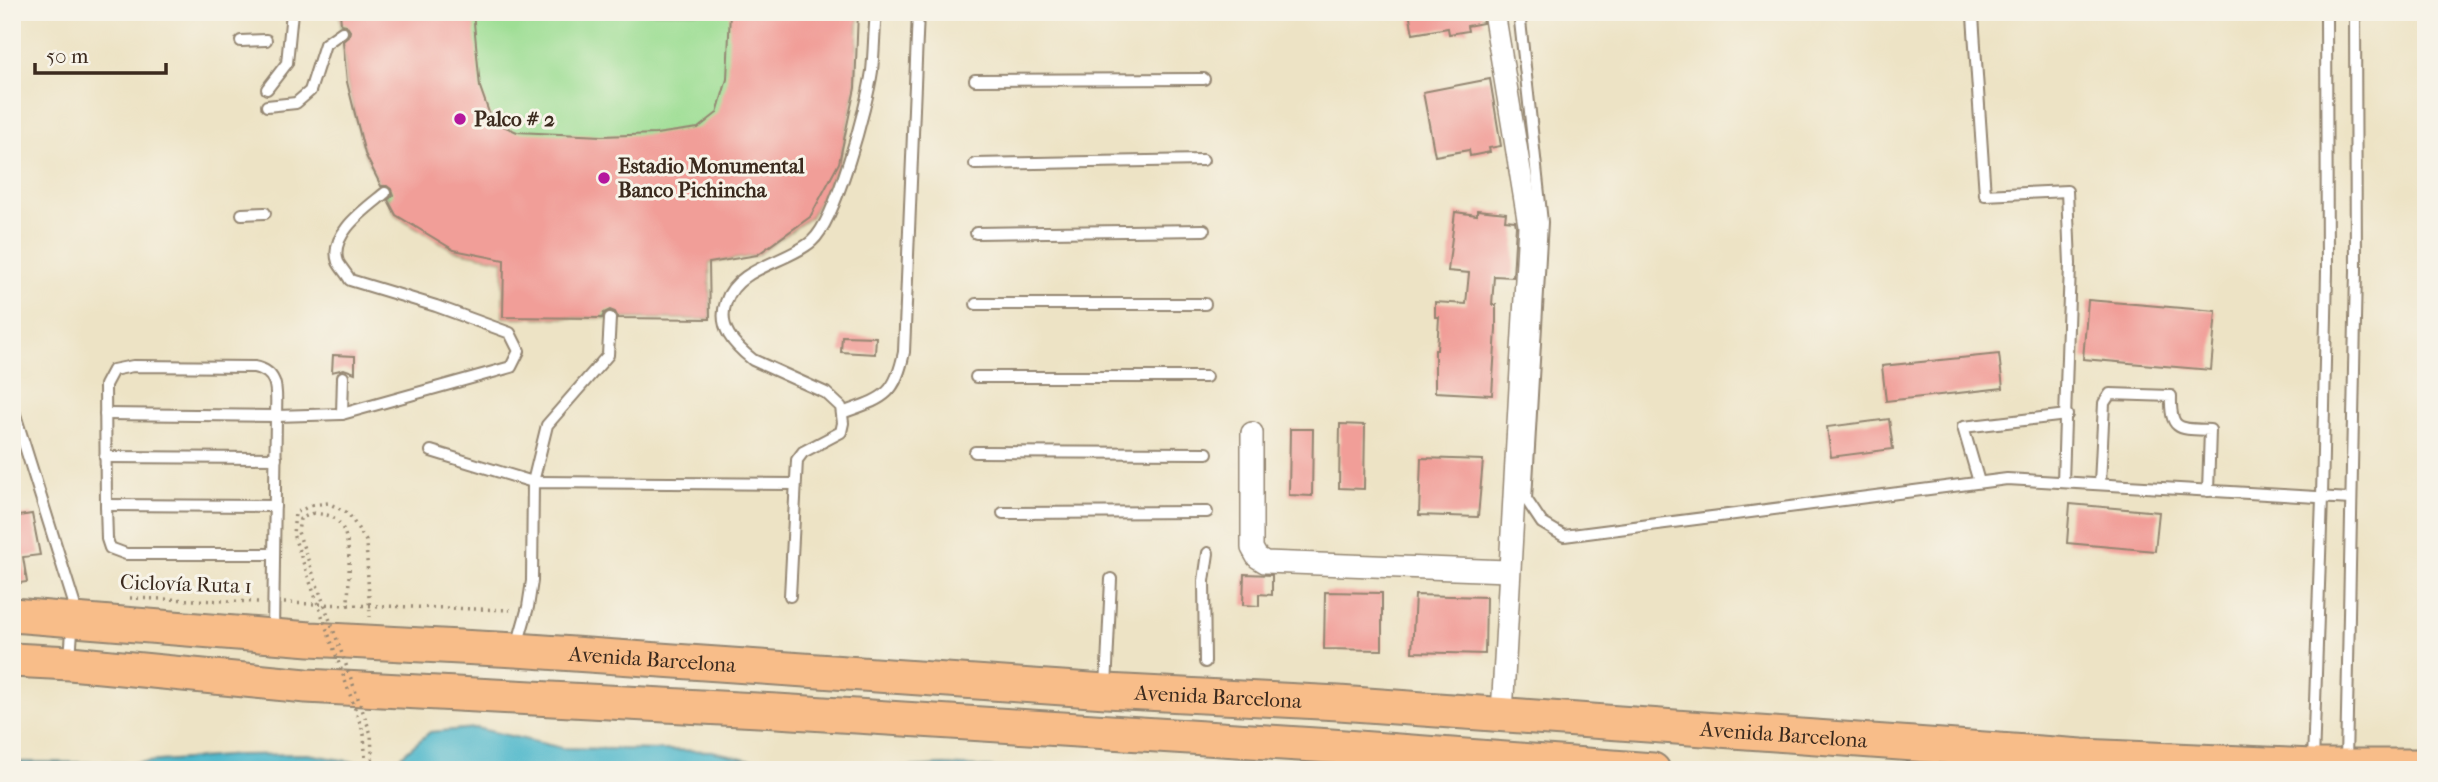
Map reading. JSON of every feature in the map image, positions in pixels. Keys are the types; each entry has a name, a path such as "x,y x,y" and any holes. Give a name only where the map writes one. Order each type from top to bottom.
{"main road":[{"name":"Avenida Barcelona","path":"12,615 310,639 516,650 1106,691 1339,703 2082,756 2313,768 2426,766"},
{"path":"245,679 260,673 267,658 261,634"},
{"path":"306,686 293,676 289,660 300,642 310,639"},
{"path":"510,697 519,690 526,674 522,657 516,650"},
{"path":"550,699 544,692 541,675 544,666 560,653"},
{"name":"Avenida Barcelona","path":"12,660 306,686 777,711 1331,746 1653,770"},
{"path":"777,711 785,708 795,693 795,683 784,668"},
{"path":"818,714 806,702 804,693 812,676 820,672"},
{"path":"1280,744 1288,741 1298,727 1299,717 1295,707 1286,701"},
{"path":"1331,746 1325,738 1323,720 1332,707 1339,703"}],"street":[{"path":"1494,12 1529,225 1502,714"},
{"path":"1252,433 1252,548 1257,558 1265,562 1508,571"}],"lane":[{"path":"267,89 287,63 292,12"},
{"path":"790,596 796,467 800,456 837,436 843,428 842,413 838,401 826,393 753,360 745,353 724,328 724,305 736,286 748,276 811,242 827,220 846,170 869,86 876,12"},
{"path":"842,413 873,402 892,388 901,369 904,352 918,12"},
{"path":"1519,12 1542,222 1526,499 1542,523 1564,536 2007,479 2351,499"},
{"path":"2313,768 2327,271 2326,12"},
{"path":"2346,768 2356,271 2355,12"},
{"path":"1973,16 1985,195 2067,191 2070,264 2063,482"},
{"path":"267,106 296,103 310,91 325,44 342,32"},
{"path":"241,41 266,40"},
{"path":"975,80 1204,79"},
{"path":"975,164 1203,160"},
{"path":"105,414 342,414 511,367 519,351 510,333 436,306 350,280 337,260 338,241 357,217 384,193"},
{"path":"242,214 265,213"},
{"path":"976,233 1204,230"},
{"path":"976,304 1205,304"},
{"path":"516,650 532,581 533,482 547,425 608,355 610,318"},
{"path":"261,634 272,602 274,554 276,416 274,381 271,374 265,369 241,367 123,366 113,370 105,385 106,505 110,548 119,553 274,554"},
{"path":"342,414 343,377"},
{"path":"976,377 1206,377"},
{"path":"2100,484 2104,403 2110,394 2171,396 2170,415 2174,424 2182,429 2210,430 2208,491"},
{"path":"12,405 74,603 69,663"},
{"path":"1979,482 1963,427 2067,415"},
{"path":"431,451 533,482 796,484"},
{"path":"975,452 1207,453"},
{"path":"105,457 276,458"},
{"path":"106,505 275,506"},
{"path":"1003,513 1207,512"},
{"path":"1205,662 1203,581 1208,554"},
{"path":"1106,691 1111,579"}],"path":[{"path":"366,770 364,734 293,534 295,513 312,505 328,503 348,513 366,541 370,619"},
{"path":"348,605 348,545 344,529 332,516 313,513 300,519 298,532 371,734 373,770"},
{"name":"Ciclovía Ruta 1","path":"121,597 510,610"}],"green space":[{"name":"Estadio Monumental Banco Pichincha","path":"340,12 858,12 855,88 839,163 810,217 757,255 709,263 710,319 503,317 504,260 454,250 396,215 365,154 347,82"}],"water":[{"path":"476,728 562,748 712,751 794,770 12,770 12,762 133,763 239,755 308,754 387,768 430,732"},
{"path":"943,765 1035,770 860,770"}],"building":[{"name":"Estadio Monumental Banco Pichincha","path":"340,12 473,12 480,87 492,121 517,132 602,136 656,134 698,128 717,113 727,79 730,12 858,12 855,88 839,163 810,217 757,255 709,263 710,319 618,318 615,312 610,310 604,313 602,318 503,317 504,260 454,250 396,215 388,200 393,195 391,189 381,186 365,154 347,82 343,41 350,31 346,25 341,24"},
{"path":"1409,12 1481,12 1483,23 1467,26 1468,31 1449,34 1448,28 1413,34"},
{"path":"1490,79 1501,146 1489,148 1490,152 1470,156 1469,150 1435,156 1423,92"},
{"path":"1477,210 1506,213 1505,220 1515,221 1516,226 1513,277 1494,276 1492,305 1496,305 1496,329 1492,395 1435,392 1435,350 1439,317 1435,317 1435,302 1466,304 1469,273 1448,271 1455,212 1477,215"},
{"path":"2088,300 2216,311 2211,370 2083,359"},
{"path":"842,336 876,337 875,354 841,352"},
{"path":"1999,354 2003,388 1886,401 1882,366"},
{"path":"333,355 355,356 355,373 344,369 332,372"},
{"path":"1889,419 1893,449 1831,457 1827,427"},
{"path":"1340,424 1365,425 1364,489 1339,488"},
{"path":"1290,429 1313,429 1312,496 1289,495"},
{"path":"1421,458 1483,460 1478,517 1419,515"},
{"path":"2070,504 2159,512 2155,551 2067,543"},
{"path":"32,514 40,555 23,557 27,582 12,584 12,517"},
{"path":"1244,574 1272,575 1272,595 1259,594 1259,606 1243,605"},
{"path":"1325,592 1382,593 1382,650 1324,649"},
{"path":"1415,595 1486,597 1485,654 1412,652"}],"place":[{"name":"Palco # 2","path":"460,119"},
{"name":"Estadio Monumental Banco Pichincha","path":"604,178"}]}
